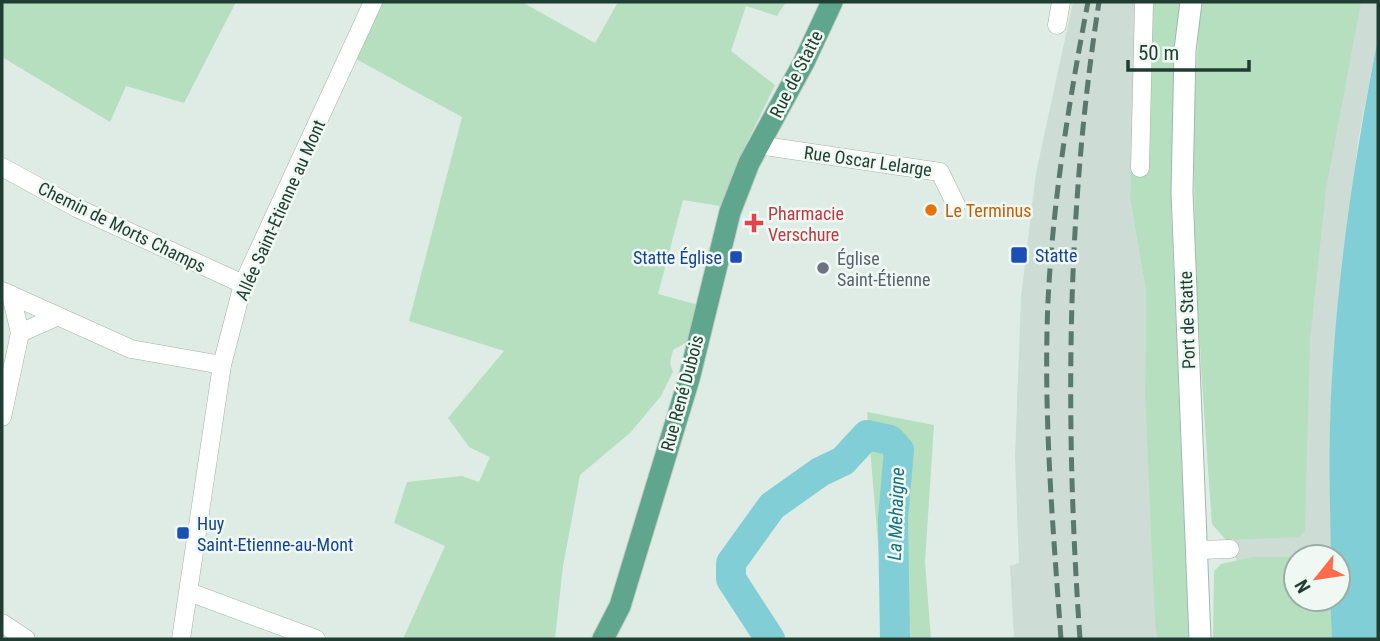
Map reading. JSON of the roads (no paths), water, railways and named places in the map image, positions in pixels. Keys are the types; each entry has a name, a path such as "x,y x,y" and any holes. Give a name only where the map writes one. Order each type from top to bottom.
{"main road":[{"name":"Rue de Statte","path":"758,145 804,62 832,2"},
{"name":"Rue René Dubois","path":"603,639 620,606 688,379 730,212 758,145"}],"street":[{"name":"Allée Saint-Etienne au Mont","path":"181,639 189,592 193,541 222,365 243,284 373,2"},
{"path":"1058,25 1061,2"},
{"path":"1140,168 1144,2"},
{"name":"Port de Statte","path":"1191,2 1185,50 1182,180 1199,550 1200,639"},
{"name":"Rue Oscar Lelarge","path":"758,145 940,172 956,205"},
{"name":"Chemin de Morts Champs","path":"2,167 77,208 243,284"},
{"path":"6,293 131,349 222,365"},
{"path":"2,416 20,333 6,293"},
{"path":"20,333 58,316"},
{"path":"1199,550 1230,549"},
{"path":"189,592 316,639"},
{"path":"2,622 26,639"}],"water":[{"path":"1378,38 1378,639 1332,639 1331,613 1352,613 1352,543 1331,543 1330,424 1340,278"}],"waterway":[{"name":"La Mehaigne","path":"770,639 731,579 731,563 772,506 820,472 843,461 867,435 890,440 899,450 893,519 895,639"}],"railway":[{"path":"1061,639 1048,428 1048,301 1063,151 1088,2"},
{"path":"1080,639 1072,480 1072,320 1080,161 1099,2"}],"place":[{"name":"Le Terminus","path":"931,210"},
{"name":"Pharmacie Verschure","path":"754,223"},
{"name":"Statte","path":"1019,255"},
{"name":"Statte Église","path":"736,257"},
{"name":"Église Saint-Étienne","path":"823,268"},
{"name":"Huy Saint-Etienne-au-Mont","path":"183,533"}]}
